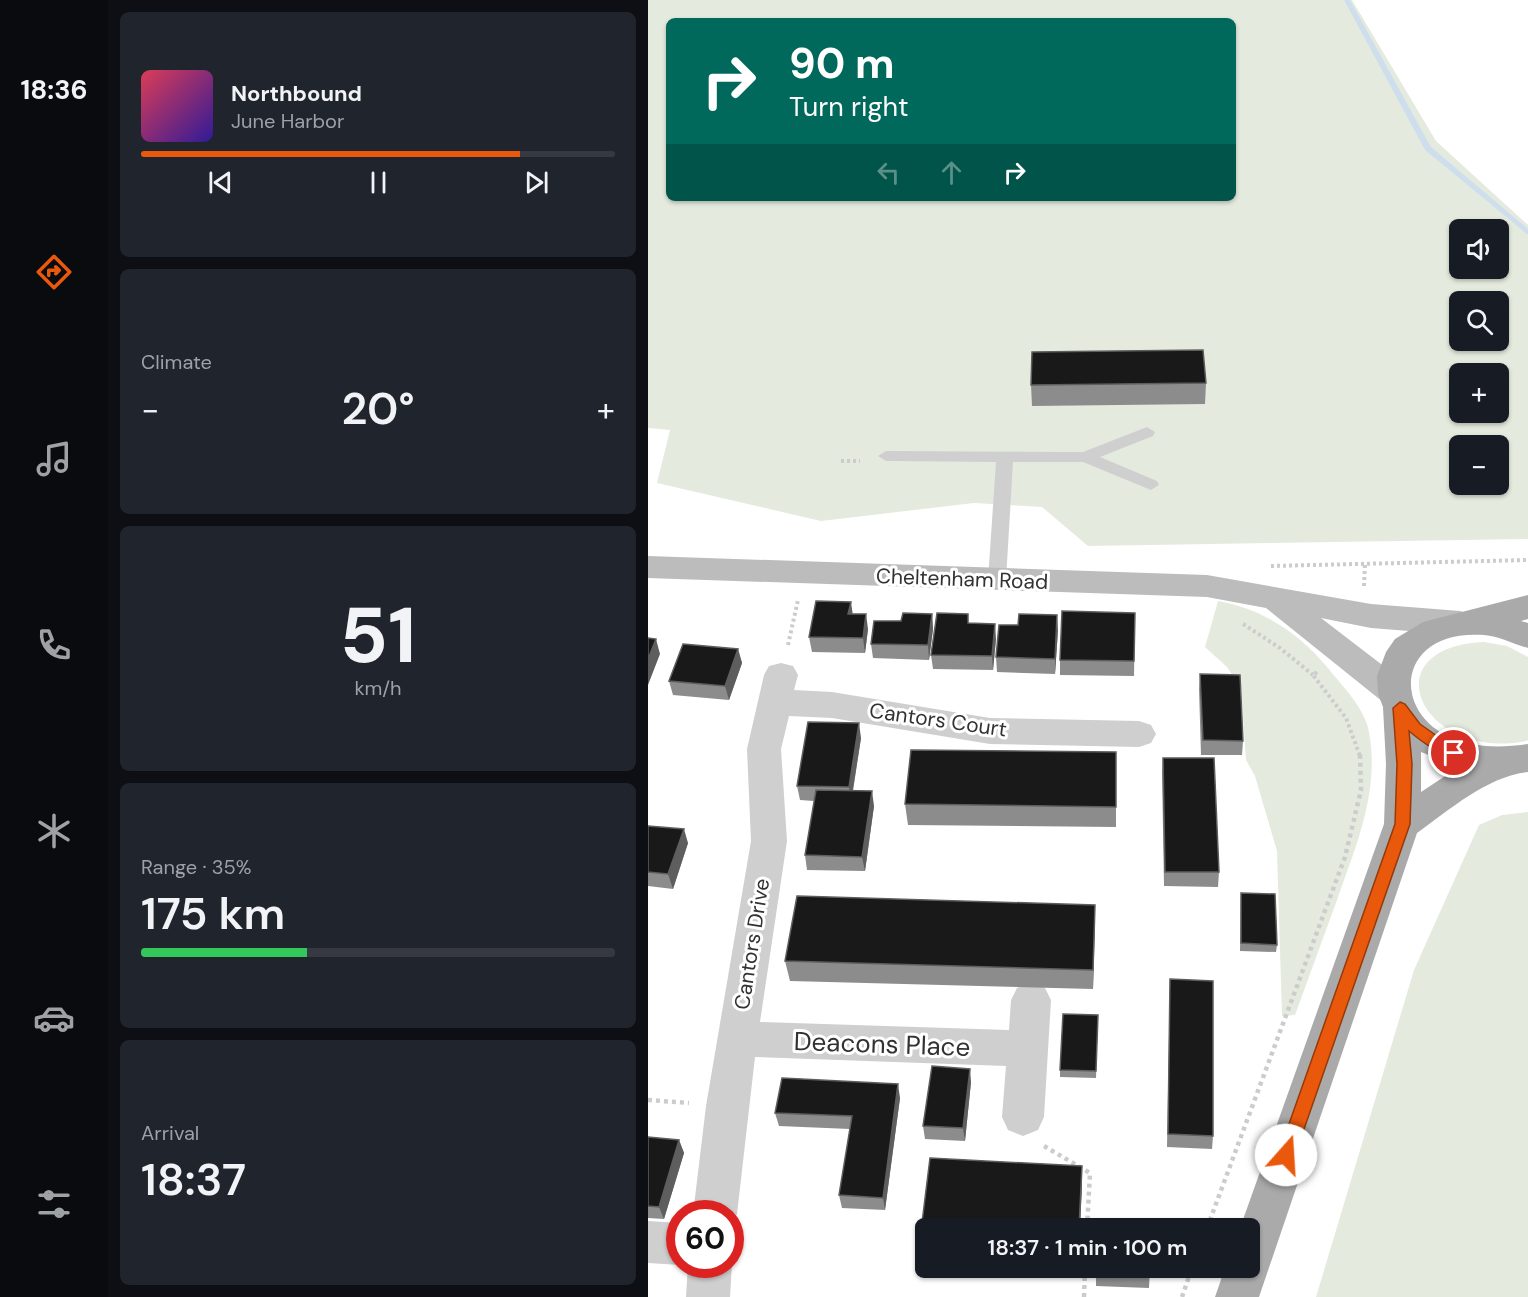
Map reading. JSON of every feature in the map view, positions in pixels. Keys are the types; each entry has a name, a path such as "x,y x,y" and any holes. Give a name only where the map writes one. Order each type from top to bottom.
{"main road":[{"path":"1260,1232 1402,824 1404,764 1394,670 1405,649 1430,631 1528,607"},
{"path":"1463,623 1505,627 1528,636"},
{"path":"1397,700 1415,728 1437,745 1472,758 1518,762"},
{"path":"1402,824 1466,780 1518,762"},
{"path":"1237,1297 1244,1278"}],"street":[{"name":"Cheltenham Road","path":"648,567 1207,586 1362,615 1463,623"},
{"name":"Cheltenham Road","path":"1274,600 1342,650 1397,700"},
{"name":"Cantors Court","path":"777,689 832,705 990,731 1139,734"},
{"name":"Cantors Drive","path":"716,1200 737,1040 769,841 764,749 777,689"},
{"path":"1023,1117 1031,1000"},
{"name":"Deacons Place","path":"737,1040 1027,1049"},
{"path":"648,1242 666,1243"},
{"path":"708,1297 709,1278"}],"lane":[{"path":"1085,457 1147,432"},
{"path":"997,580 1005,455"},
{"path":"886,456 1085,457 1151,485"}],"path":[{"path":"1266,566 1528,560"},
{"path":"1362,615 1365,564"},
{"path":"777,689 804,574"},
{"path":"1211,1218 1341,866 1356,815 1362,771 1355,733 1339,705 1313,675 1342,650"},
{"path":"1023,1117 1025,1134 1090,1173 1088,1218"},
{"path":"1084,1297 1085,1278"},
{"path":"1182,1297 1189,1278"}],"shaded area":[{"path":"648,0 1352,0 1436,141 1528,225 1528,539 1088,546 1042,507 974,503 821,521 657,483 670,430 648,428"},
{"path":"1218,601 1265,616 1305,644 1317,655 1352,698 1363,714 1369,732 1372,754 1371,776 1364,818 1352,859 1295,1015 1282,1016 1277,851 1255,776 1246,760 1241,688 1227,667 1205,647"},
{"path":"1484,642 1507,646 1528,657 1528,740 1526,741 1489,743 1459,735 1436,720 1422,701 1419,681 1427,663 1448,649"},
{"path":"1528,812 1528,1297 1316,1297 1414,970 1479,825 1502,815"}],"building":[{"path":"1203,350 1206,383 1031,385 1032,352"},
{"path":"816,601 851,602 848,614 866,614 863,638 809,637"},
{"path":"1062,611 1135,613 1134,661 1060,660"},
{"path":"903,613 932,614 928,645 871,644 874,621 901,621"},
{"path":"937,613 968,614 968,623 995,624 992,656 931,655"},
{"path":"1019,614 1057,615 1055,659 996,657 999,625 1018,625"},
{"path":"648,638 656,639 648,659"},
{"path":"683,644 738,649 725,686 669,681"},
{"path":"1200,674 1240,675 1243,741 1203,740"},
{"path":"808,722 859,723 849,787 797,786"},
{"path":"911,750 1116,752 1116,807 905,804"},
{"path":"1163,758 1214,758 1219,872 1165,872"},
{"path":"816,790 872,791 862,857 805,855"},
{"path":"648,826 684,829 668,874 648,872"},
{"path":"1241,893 1275,894 1277,945 1241,943"},
{"path":"797,896 1095,905 1093,970 785,961"},
{"path":"1170,979 1213,981 1213,1136 1168,1134"},
{"path":"1063,1014 1098,1015 1096,1071 1060,1070"},
{"path":"932,1066 970,1069 963,1128 923,1126"},
{"path":"782,1078 898,1084 883,1198 839,1195 852,1116 775,1113"},
{"path":"648,1137 679,1140 659,1207 648,1206"},
{"path":"930,1158 1082,1166 1079,1218 923,1218"}],"waterway":[{"path":"1347,0 1428,148 1528,233"}],"route":[{"path":"1286,1155 1402,824 1404,764 1400,708 1415,728 1437,745 1454,753"}]}
